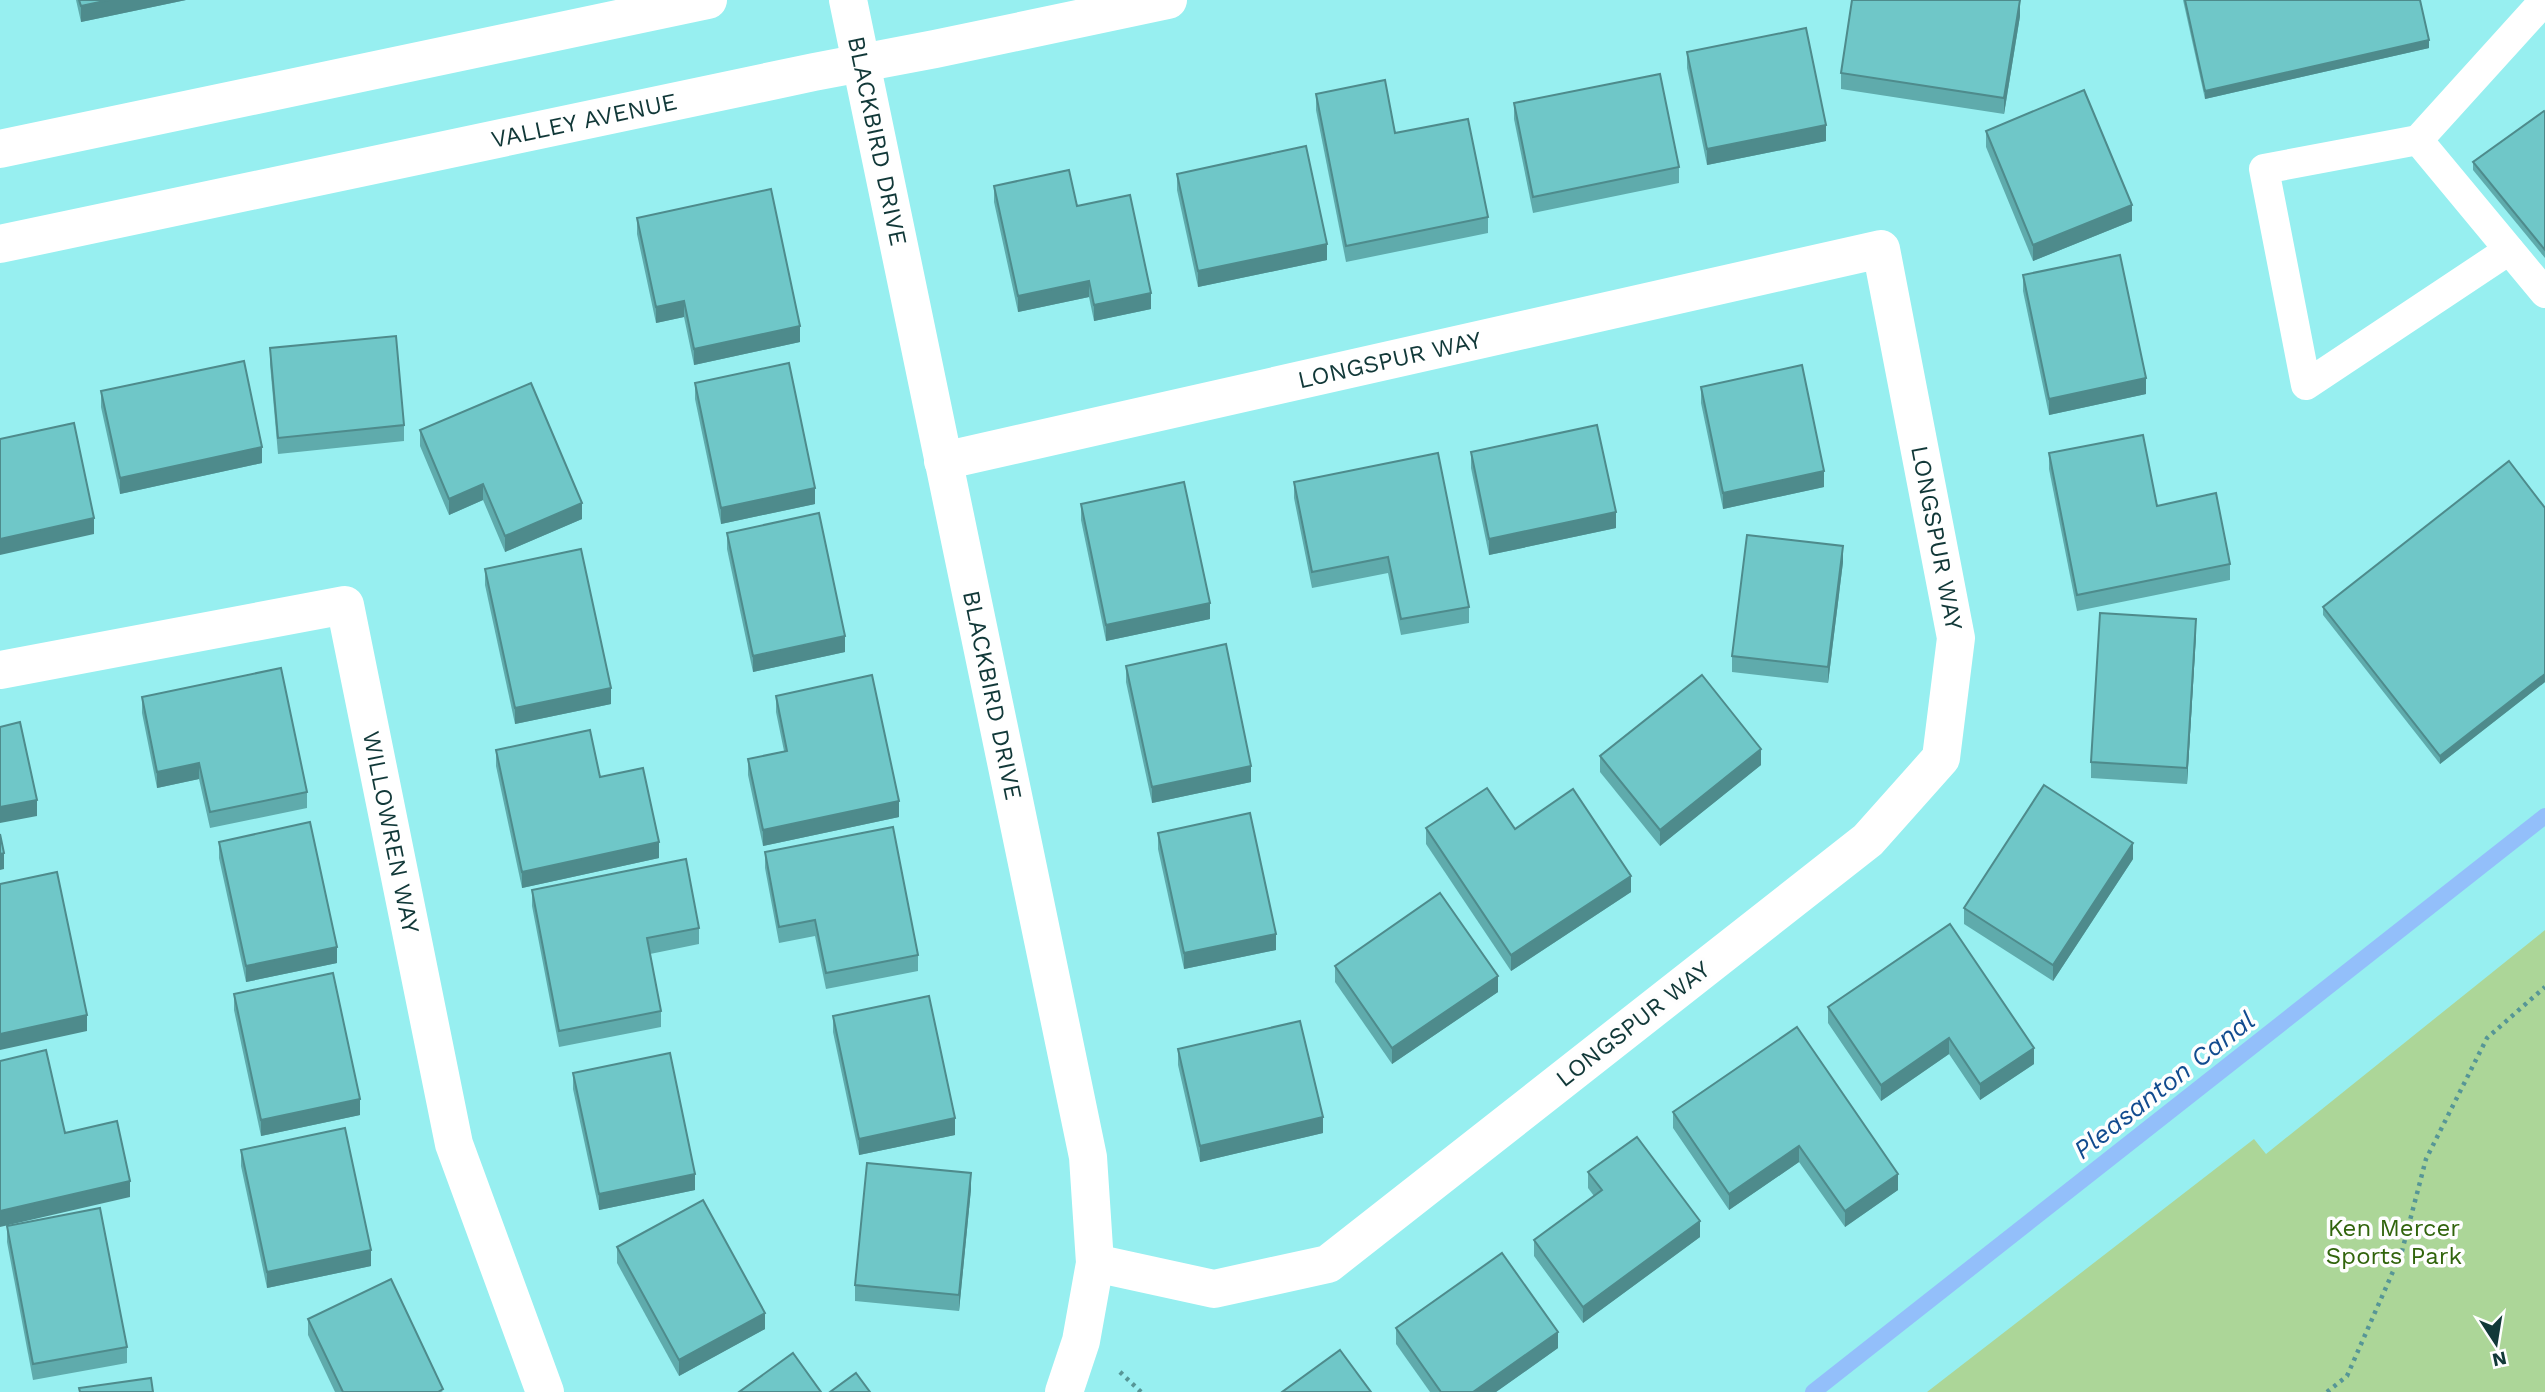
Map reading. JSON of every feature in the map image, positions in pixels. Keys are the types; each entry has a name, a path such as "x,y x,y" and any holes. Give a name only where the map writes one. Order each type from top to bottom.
{"street":[{"path":"0,149 708,0"},
{"name":"BLACKBIRD DRIVE","path":"848,0 1088,1157 1095,1264 1081,1341 1064,1392"},
{"name":"VALLEY AVENUE","path":"0,244 1168,0"},
{"name":"LONGSPUR WAY","path":"943,461 1881,249 1956,638 1941,758 1868,840 1328,1264 1214,1289 1095,1264"},
{"name":"WILLOWREN WAY","path":"0,670 345,605 454,1144 545,1392"}],"lane":[{"path":"2509,250 2306,384 2264,169 2418,140 2543,2"},
{"path":"2418,140 2545,293"}],"path":[{"path":"2327,1392 2347,1376 2402,1251 2426,1159 2487,1038 2545,987"}],"green space":[{"name":"Ken Mercer Sports Park","path":"2545,930 2545,1392 1927,1392 2254,1139 2266,1154"}],"building":[{"path":"79,0 109,0 81,6"},
{"path":"1852,0 2020,0 2004,98 1841,73"},
{"path":"2185,0 2420,0 2429,40 2205,91"},
{"path":"1806,28 1826,125 1707,149 1687,52"},
{"path":"1660,74 1679,167 1533,197 1514,103"},
{"path":"1385,80 1395,133 1468,119 1488,217 1346,246 1316,94"},
{"path":"2084,90 2132,205 2033,245 1986,131"},
{"path":"2545,112 2545,250 2473,162"},
{"path":"1306,146 1327,244 1198,271 1177,174"},
{"path":"1069,170 1077,206 1130,195 1151,293 1094,305 1089,281 1018,296 994,186"},
{"path":"771,189 800,326 694,349 684,301 656,307 637,218"},
{"path":"2120,255 2146,378 2049,399 2023,275"},
{"path":"396,336 404,425 278,438 270,348"},
{"path":"244,361 262,447 120,478 101,391"},
{"path":"789,363 815,488 721,508 695,383"},
{"path":"1802,365 1824,471 1723,493 1701,387"},
{"path":"531,383 582,503 505,536 483,484 449,499 420,430"},
{"path":"74,423 94,518 0,539 0,439"},
{"path":"1597,425 1616,512 1489,539 1471,452"},
{"path":"2143,435 2157,506 2216,493 2230,564 2077,595 2049,453"},
{"path":"1438,453 1469,607 1401,619 1388,557 1312,572 1294,482"},
{"path":"2509,461 2545,508 2545,674 2440,756 2323,607"},
{"path":"1184,482 1210,603 1106,625 1081,504"},
{"path":"819,513 845,636 753,656 727,533"},
{"path":"1747,535 1843,546 1828,667 1732,656"},
{"path":"581,549 611,688 515,708 485,569"},
{"path":"2100,613 2196,619 2187,768 2091,762"},
{"path":"1226,644 1251,766 1152,787 1126,666"},
{"path":"281,668 307,792 210,812 199,763 157,772 142,697"},
{"path":"872,675 899,801 763,830 748,759 787,751 776,696"},
{"path":"1702,675 1761,749 1660,830 1600,756"},
{"path":"20,722 37,800 0,807 0,727"},
{"path":"590,730 600,777 643,768 659,842 522,872 496,750"},
{"path":"2044,785 2133,843 2053,965 1964,908"},
{"path":"1487,788 1515,829 1573,789 1631,876 1511,955 1426,828"},
{"path":"1250,813 1276,934 1184,953 1158,833"},
{"path":"310,822 337,947 246,966 219,842"},
{"path":"893,827 918,955 826,973 815,920 779,927 765,852"},
{"path":"0,834 4,853 0,854"},
{"path":"686,859 699,928 647,938 661,1011 559,1031 532,890"},
{"path":"57,872 87,1015 0,1034 0,884"},
{"path":"1440,893 1498,976 1392,1048 1335,966"},
{"path":"1950,924 2034,1048 1980,1084 1949,1038 1881,1085 1828,1007"},
{"path":"333,973 360,1099 261,1120 234,994"},
{"path":"929,996 955,1118 859,1139 833,1016"},
{"path":"1300,1021 1323,1117 1200,1146 1178,1049"},
{"path":"1797,1027 1898,1174 1845,1211 1799,1146 1729,1194 1673,1112"},
{"path":"46,1050 65,1133 117,1121 130,1181 0,1211 0,1061"},
{"path":"670,1053 695,1174 599,1194 573,1073"},
{"path":"345,1128 371,1250 267,1272 241,1150"},
{"path":"1637,1137 1700,1221 1583,1307 1534,1240 1602,1190 1588,1172"},
{"path":"867,1163 971,1173 959,1295 855,1285"},
{"path":"703,1200 765,1313 679,1360 617,1247"},
{"path":"100,1208 127,1347 33,1364 7,1226"},
{"path":"1502,1253 1558,1332 1473,1392 1441,1392 1396,1328"},
{"path":"391,1279 443,1389 438,1392 343,1392 308,1319"},
{"path":"1340,1350 1371,1392 1282,1392"},
{"path":"793,1353 821,1392 739,1392"},
{"path":"856,1373 870,1392 830,1392"},
{"path":"151,1378 153,1392 80,1392 79,1388"}],"waterway":[{"name":"Pleasanton Canal","path":"1813,1392 2545,816"}]}
